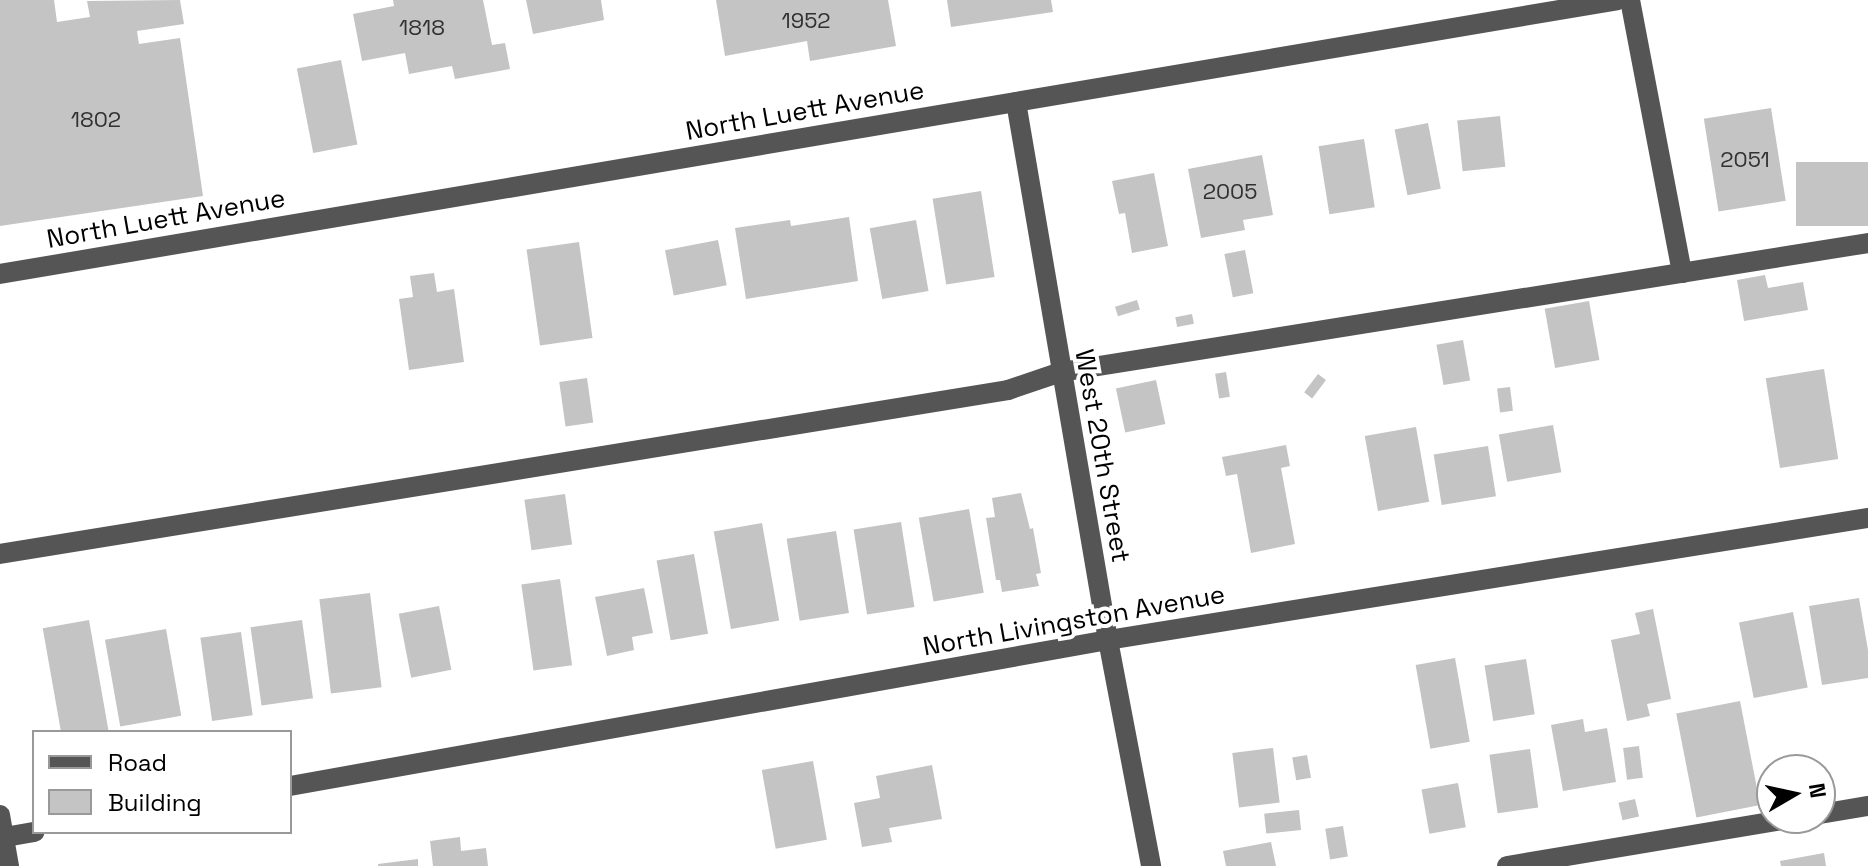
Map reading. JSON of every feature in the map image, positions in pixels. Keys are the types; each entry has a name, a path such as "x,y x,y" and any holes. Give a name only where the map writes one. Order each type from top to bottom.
{"street":[{"name":"North Luett Avenue","path":"0,274 1618,0"},
{"path":"1630,0 1682,273"},
{"name":"West 20th Street","path":"1016,102 1108,640 1151,866"},
{"path":"0,554 1008,390 1061,372 1868,243"},
{"name":"North Livingston Avenue","path":"292,786 1108,640 1868,518"},
{"path":"1836,811 1868,806"},
{"path":"0,815 9,866"},
{"path":"1507,866 1756,824"},
{"path":"2,838 32,832"}],"building":[{"path":"0,0 54,0 57,22 90,17 87,1 180,0 184,24 137,31 139,44 180,38 203,196 0,226"},
{"path":"393,0 483,0 492,45 505,43 510,69 455,79 452,66 409,74 405,53 362,61 353,14 394,6"},
{"path":"526,0 601,0 604,20 533,34"},
{"path":"716,0 888,0 896,46 810,61 807,41 725,56"},
{"path":"947,0 1051,0 1053,12 951,27"},
{"path":"341,60 357,144 313,153 297,69"},
{"path":"1771,108 1786,201 1719,211 1704,119"},
{"path":"1500,116 1505,167 1463,171 1457,120"},
{"path":"1428,123 1441,189 1407,195 1395,129"},
{"path":"1364,139 1375,207 1329,214 1319,146"},
{"path":"1262,155 1273,215 1243,220 1245,230 1201,238 1188,169"},
{"path":"1796,162 1868,162 1868,226 1796,226"},
{"path":"1154,173 1168,246 1132,253 1125,213 1119,214 1112,181"},
{"path":"981,191 995,277 946,285 933,199"},
{"path":"849,217 858,281 746,299 735,228 790,220 791,226"},
{"path":"916,220 929,291 882,299 870,228"},
{"path":"718,240 727,285 674,295 665,250"},
{"path":"579,242 592,338 540,345 527,249"},
{"path":"1245,250 1253,293 1233,297 1224,254"},
{"path":"434,273 437,292 454,289 464,362 409,370 399,299 413,297 410,276"},
{"path":"1765,275 1768,288 1803,282 1808,310 1744,321 1737,280"},
{"path":"1137,300 1140,310 1118,316 1115,307"},
{"path":"1589,301 1599,360 1555,368 1545,309"},
{"path":"1192,314 1194,324 1177,327 1175,317"},
{"path":"1463,340 1470,380 1444,385 1436,345"},
{"path":"1824,369 1838,459 1780,468 1766,378"},
{"path":"1226,372 1230,397 1219,398 1215,374"},
{"path":"1318,374 1326,380 1312,398 1304,392"},
{"path":"587,378 593,423 566,426 559,382"},
{"path":"1156,380 1165,424 1125,433 1116,389"},
{"path":"1510,387 1513,411 1500,412 1497,389"},
{"path":"1553,425 1561,472 1507,482 1499,435"},
{"path":"1416,427 1429,502 1378,511 1365,436"},
{"path":"1286,445 1290,466 1281,468 1295,544 1251,553 1237,474 1226,476 1222,457"},
{"path":"1488,446 1496,496 1442,505 1434,455"},
{"path":"1021,493 1030,529 1033,528 1041,573 1036,574 1039,586 1002,592 1000,580 996,580 986,518 995,517 992,498"},
{"path":"565,494 572,545 531,550 524,500"},
{"path":"969,509 984,593 934,602 919,518"},
{"path":"901,522 914,607 867,614 854,530"},
{"path":"762,523 779,620 731,629 714,532"},
{"path":"836,531 849,613 800,621 787,539"},
{"path":"694,554 708,634 671,640 657,561"},
{"path":"560,579 572,665 533,671 521,584"},
{"path":"644,588 653,633 632,637 634,650 607,656 595,597"},
{"path":"370,593 382,687 331,694 319,599"},
{"path":"1859,598 1868,650 1868,678 1822,685 1809,606"},
{"path":"439,606 451,670 411,678 399,614"},
{"path":"1653,609 1671,699 1647,704 1650,716 1627,721 1611,640 1640,634 1635,613"},
{"path":"1793,612 1808,688 1754,698 1739,622"},
{"path":"89,620 108,730 61,730 43,628"},
{"path":"302,620 313,698 262,705 251,627"},
{"path":"166,629 181,716 120,726 105,640"},
{"path":"241,632 253,715 212,721 200,638"},
{"path":"1455,658 1470,742 1430,749 1416,665"},
{"path":"1526,659 1535,714 1493,721 1485,666"},
{"path":"1740,701 1756,783 1756,806 1696,817 1676,713"},
{"path":"1583,719 1585,732 1607,728 1616,782 1563,791 1551,725"},
{"path":"1639,746 1643,778 1627,780 1623,748"},
{"path":"1273,748 1280,803 1239,808 1232,753"},
{"path":"1530,749 1538,807 1498,813 1489,755"},
{"path":"1307,755 1311,778 1296,780 1292,758"},
{"path":"813,761 827,840 776,849 762,770"},
{"path":"932,765 942,819 889,828 892,842 862,847 854,803 880,798 876,776"},
{"path":"1458,783 1466,827 1429,834 1422,789"},
{"path":"1635,799 1639,817 1622,820 1618,803"},
{"path":"1299,810 1301,830 1266,834 1264,814"},
{"path":"1343,826 1348,857 1330,859 1325,829"},
{"path":"460,837 461,851 486,848 488,866 433,866 430,841"},
{"path":"1271,842 1276,866 1226,866 1223,851"},
{"path":"1824,853 1826,866 1781,866 1780,861"},
{"path":"418,859 418,866 378,866 378,864"}]}
